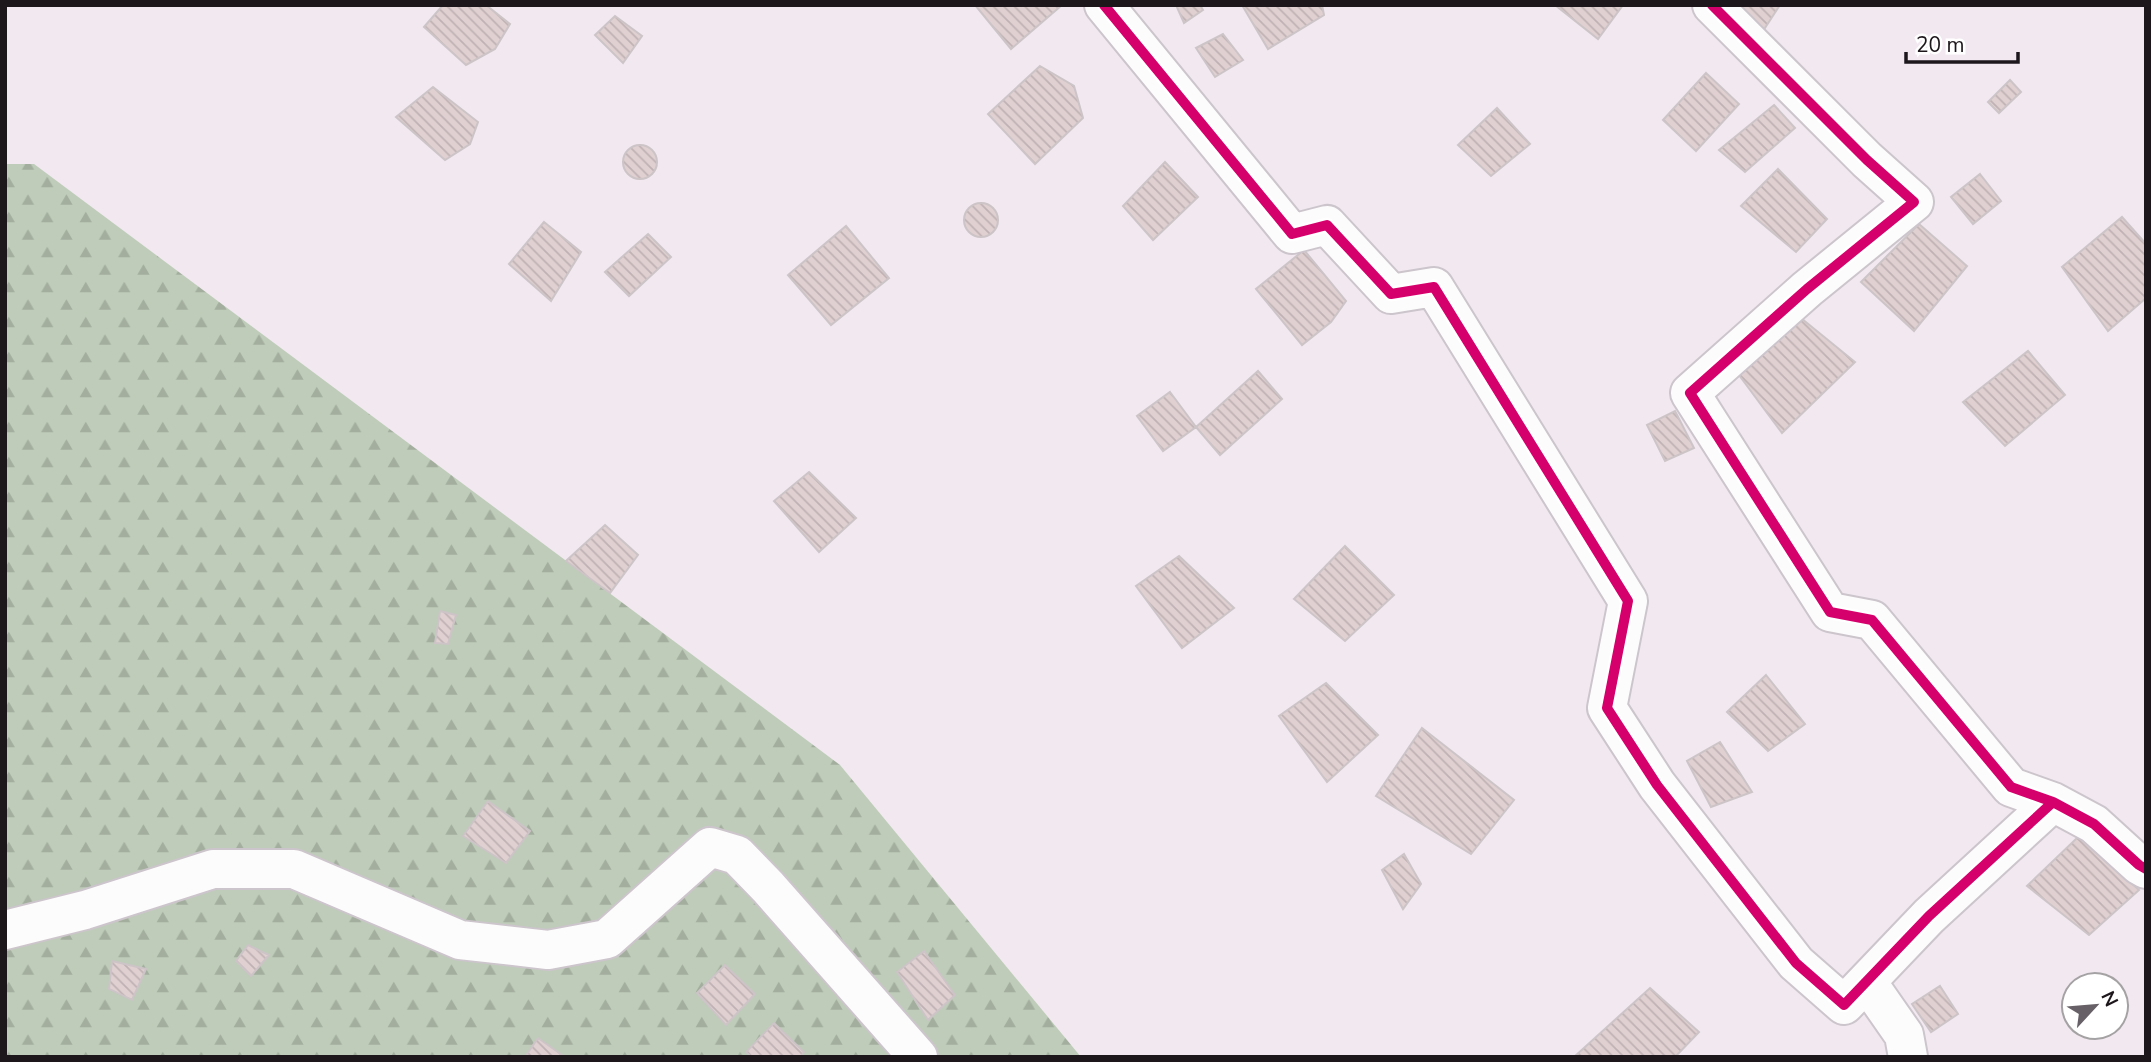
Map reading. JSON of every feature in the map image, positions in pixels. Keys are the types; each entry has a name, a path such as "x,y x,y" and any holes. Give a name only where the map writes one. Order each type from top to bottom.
{"street":[{"path":"1104,5 1292,234 1327,225 1391,294 1434,287 1628,601 1607,708 1657,785 1796,963 1844,1005 1929,916 2053,802"},
{"path":"1712,5 1867,160 1914,202 1807,289 1690,393 1830,612 1872,621 2011,787 2053,802 2094,824 2146,869"},
{"path":"5,930 85,910 213,869 295,869 460,940 548,950 607,939 710,847 737,855 753,871 918,1057"},
{"path":"1867,982 1904,1035 1908,1057"}],"green space":[{"path":"5,164 34,164 840,765 1081,1057 5,1057"}],"building":[{"path":"443,5 486,5 510,24 495,49 466,65 424,27"},
{"path":"975,5 1062,5 1011,49"},
{"path":"1176,5 1200,5 1203,10 1184,23"},
{"path":"1242,5 1322,5 1324,15 1268,49"},
{"path":"1555,5 1623,5 1598,39"},
{"path":"1735,5 1780,5 1763,31"},
{"path":"615,16 642,36 623,63 595,35"},
{"path":"1223,34 1243,60 1215,77 1196,48"},
{"path":"1040,66 1074,86 1083,118 1035,164 988,114"},
{"path":"1706,73 1739,104 1696,151 1663,120"},
{"path":"2010,80 2021,92 1999,113 1988,102"},
{"path":"433,87 478,122 470,144 445,160 396,117"},
{"path":"1774,105 1795,128 1745,172 1719,150"},
{"path":"1497,108 1530,144 1491,176 1458,145"},
{"path":"640,145 652,150 657,162 652,174 640,179 628,174 623,162 628,150"},
{"path":"1165,162 1198,197 1153,240 1123,206"},
{"path":"1778,169 1827,219 1796,252 1741,206"},
{"path":"1980,174 2001,201 1973,224 1951,197"},
{"path":"981,203 993,208 998,220 993,232 981,237 969,232 964,220 969,208"},
{"path":"2122,217 2146,244 2146,298 2108,331 2062,267"},
{"path":"544,222 581,252 551,301 509,264"},
{"path":"1919,224 1967,266 1914,331 1861,282"},
{"path":"846,226 889,278 831,325 788,275"},
{"path":"648,234 671,257 629,296 605,272"},
{"path":"1304,250 1346,301 1331,322 1302,345 1256,289"},
{"path":"1796,314 1855,362 1782,433 1733,367"},
{"path":"2028,351 2065,395 2005,446 1963,402"},
{"path":"1258,371 1282,399 1220,455 1196,427"},
{"path":"1170,392 1196,427 1163,451 1137,416"},
{"path":"1675,411 1694,448 1665,461 1647,425"},
{"path":"809,472 856,518 819,552 774,501"},
{"path":"605,525 638,555 610,593 566,561"},
{"path":"1345,546 1394,595 1345,641 1294,599"},
{"path":"1179,556 1234,608 1182,648 1136,586"},
{"path":"440,611 456,615 448,644 435,643"},
{"path":"1766,675 1805,724 1768,751 1727,712"},
{"path":"1326,683 1378,735 1327,782 1279,716"},
{"path":"1422,728 1514,800 1471,854 1376,796"},
{"path":"1720,742 1752,792 1711,807 1687,761"},
{"path":"488,801 530,831 506,863 463,836"},
{"path":"2079,836 2139,890 2089,935 2027,886"},
{"path":"1404,854 1421,884 1403,909 1382,870"},
{"path":"248,945 269,955 251,976 236,961"},
{"path":"924,951 955,995 928,1020 897,972"},
{"path":"112,961 146,969 132,1000 109,989"},
{"path":"725,965 755,994 726,1025 697,993"},
{"path":"1940,986 1958,1014 1931,1032 1912,1004"},
{"path":"1650,988 1699,1032 1675,1057 1574,1057"},
{"path":"774,1023 804,1052 800,1057 751,1057 746,1052"},
{"path":"538,1038 565,1057 525,1057"}],"cycle path":[{"path":"1104,5 1292,234 1327,225 1391,294 1434,287 1628,601 1607,708 1657,785 1796,963 1844,1005 1929,916 2053,802"},
{"path":"1712,5 1867,160 1914,202 1807,289 1690,393 1830,612 1872,620 2011,787 2053,802 2094,824 2146,869"}]}
